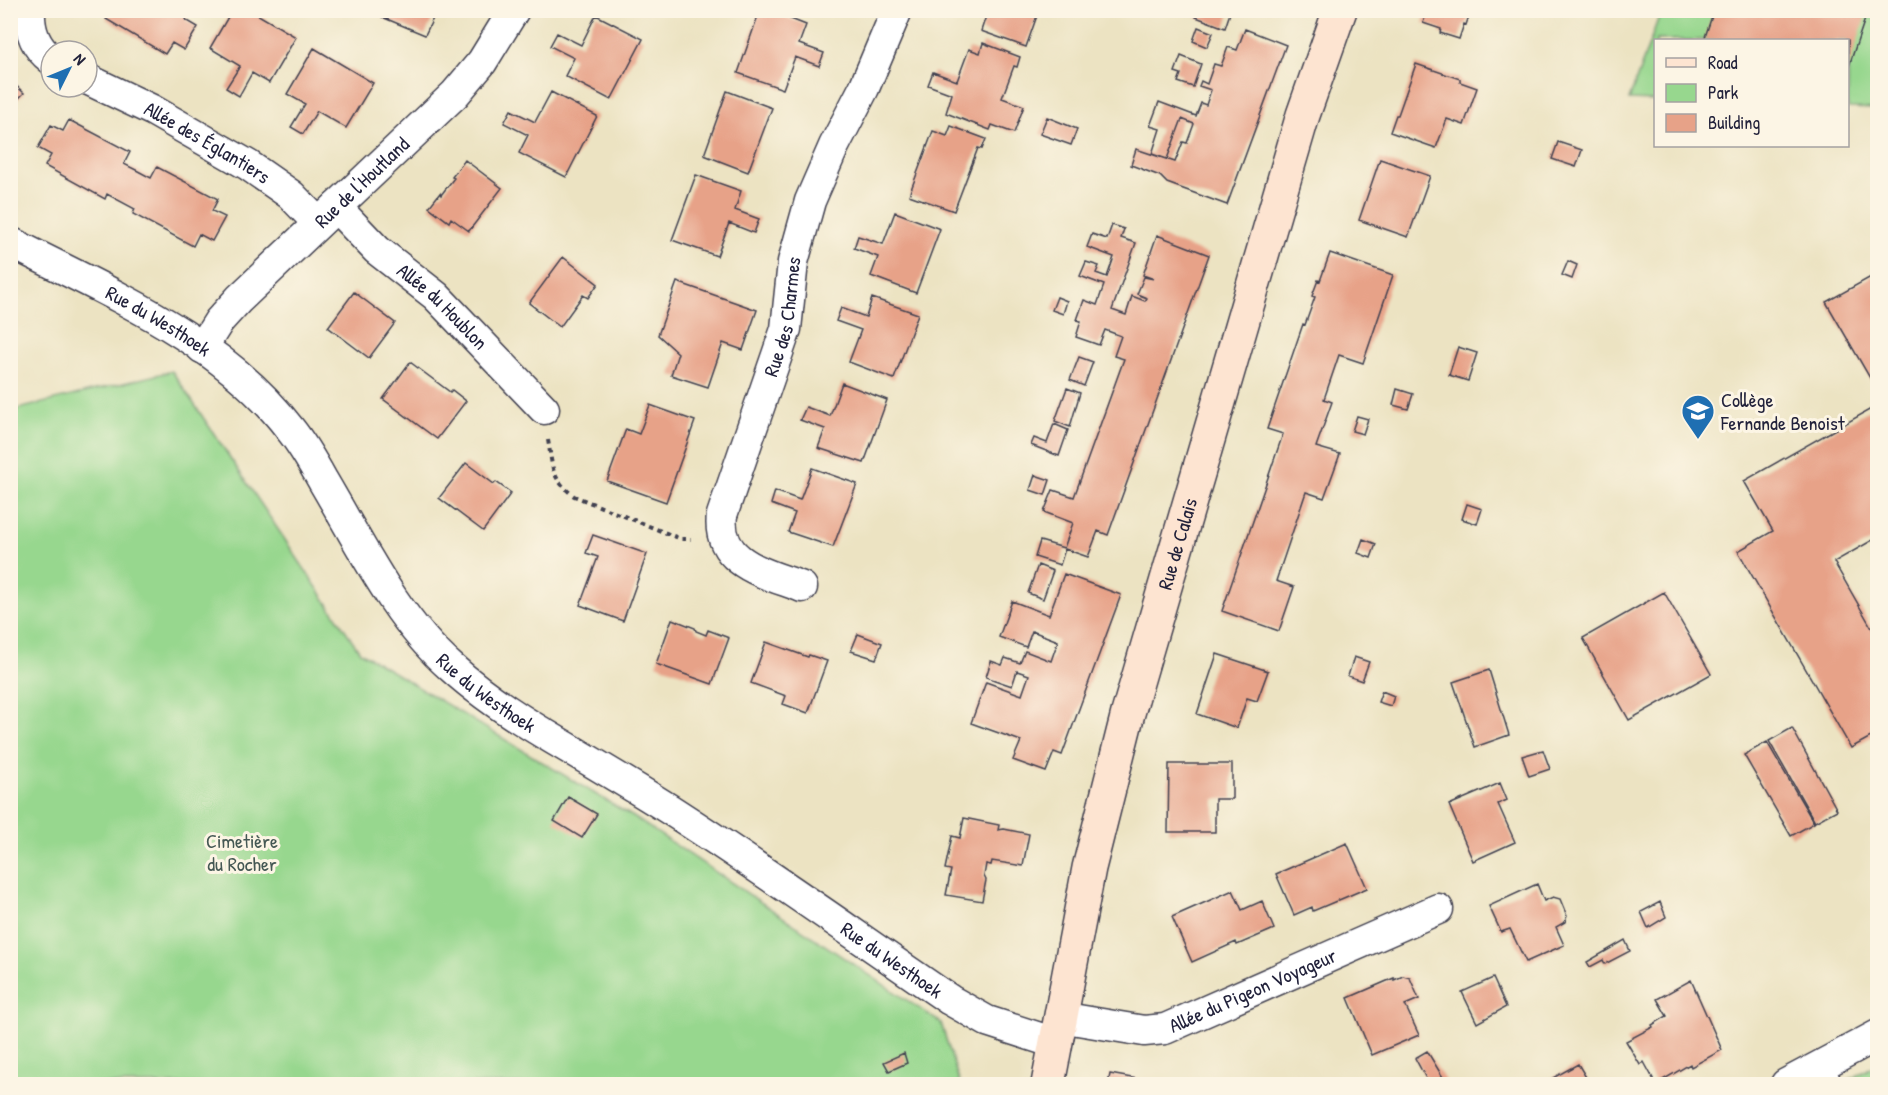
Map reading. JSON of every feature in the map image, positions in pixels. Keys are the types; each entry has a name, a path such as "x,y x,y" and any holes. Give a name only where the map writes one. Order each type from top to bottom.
{"street":[{"path":"30,10 32,34 39,47"},
{"name":"Rue de l'Houtland","path":"202,348 219,321 234,305 455,94 482,62 514,10"},
{"name":"Rue des Charmes","path":"722,537 721,524 725,504 786,329 793,262 810,201 834,146 864,88 897,10"},
{"name":"Rue de Calais","path":"1048,1084 1096,839 1139,673 1304,115 1340,10"},
{"name":"Allée des Églantiers","path":"99,85 152,110 248,165 291,195 327,215"},
{"name":"Allée du Houblon","path":"327,215 423,284 544,409"},
{"name":"Rue du Westhoek","path":"10,242 135,307 202,348 247,381 292,431 415,631 431,650 468,683 522,720 694,825 950,1000 987,1021 1058,1030"},
{"path":"722,537 735,557 746,565 802,587"},
{"name":"Allée du Pigeon Voyageur","path":"1058,1030 1144,1031 1165,1029 1438,909"},
{"path":"1786,1084 1830,1074 1878,1035"}],"path":[{"path":"544,409 551,465 561,486 574,496 681,539 722,537"}],"green space":[{"path":"1661,11 1877,11 1877,109 1849,108 1849,39 1654,39 1654,101 1629,100"},
{"name":"Cimetière du Rocher","path":"172,371 360,652 635,818 941,1023 960,1084 11,1084 10,411"},
{"path":"1877,1064 1877,1084 1842,1084"}],"building":[{"path":"112,10 191,10 186,20 198,27 184,50 172,43 165,54 106,19"},
{"path":"232,10 250,10 296,37 269,83 252,73 239,96 226,88 240,66 210,48"},
{"path":"385,10 437,10 425,35 382,17"},
{"path":"760,10 768,10 806,25 799,44 824,53 819,66 795,57 783,89 738,73"},
{"path":"988,10 1039,10 1026,47 981,31"},
{"path":"1198,10 1231,10 1225,28 1196,17"},
{"path":"1427,10 1471,10 1459,39 1440,33 1441,29 1423,23"},
{"path":"1714,10 1868,10 1849,66 1849,39 1704,39"},
{"path":"596,15 643,39 611,100 565,76 574,58 550,46 557,33 581,45"},
{"path":"1198,27 1213,33 1207,47 1193,41"},
{"path":"1245,29 1286,45 1227,205 1167,183 1160,176 1131,165 1136,149 1175,162 1183,142 1187,143 1194,124 1182,119 1167,159 1152,154 1160,129 1150,126 1159,102 1196,116 1201,103 1206,105 1211,90 1199,86 1201,81 1207,84 1214,64 1221,66 1228,47 1237,50"},
{"path":"983,43 1020,57 1017,67 1014,66 1002,98 1024,106 1014,133 992,125 990,130 946,113 952,94 928,85 933,72 957,81 969,49 980,53"},
{"path":"314,48 373,83 346,128 317,111 303,134 291,127 305,104 287,94"},
{"path":"1181,56 1201,64 1193,87 1178,82 1181,74 1175,72"},
{"path":"1416,64 1460,79 1460,82 1477,88 1464,125 1447,119 1436,148 1390,132"},
{"path":"10,80 24,93 10,107"},
{"path":"727,91 772,108 748,172 704,155"},
{"path":"551,92 597,116 566,177 519,153 528,135 504,123 511,110 535,122"},
{"path":"1047,117 1077,129 1071,145 1040,134"},
{"path":"69,120 130,152 124,164 151,178 157,167 218,199 212,211 225,217 212,241 199,234 193,246 133,214 135,209 107,194 105,199 45,166 51,155 38,148 51,125 63,131"},
{"path":"951,126 986,139 982,149 978,148 954,211 909,195 933,131 947,136"},
{"path":"1558,142 1582,150 1576,167 1552,159"},
{"path":"1380,159 1430,176 1408,237 1359,220"},
{"path":"465,160 502,188 469,231 451,218 449,222 429,207 440,193 441,195"},
{"path":"696,175 741,191 735,210 759,219 754,233 729,223 717,256 672,240"},
{"path":"895,212 940,229 916,293 871,276 878,257 854,248 858,236 883,244"},
{"path":"1112,225 1124,229 1121,238 1136,243 1112,310 1126,315 1132,296 1145,301 1147,298 1137,294 1144,277 1154,279 1143,275 1157,235 1209,255 1108,535 1098,531 1088,557 1065,549 1060,565 1035,557 1040,541 1064,548 1073,523 1044,512 1053,490 1074,497 1124,359 1114,356 1121,336 1105,330 1099,345 1076,337 1081,321 1077,320 1084,300 1097,305 1104,285 1080,276 1086,262 1099,266 1096,273 1107,277 1114,257 1087,247 1092,234 1107,239"},
{"path":"1330,253 1393,275 1363,363 1339,355 1324,399 1332,402 1316,447 1340,454 1324,498 1306,492 1276,581 1294,587 1279,631 1222,611 1283,434 1267,429 1303,324 1305,325 1315,297 1312,296"},
{"path":"563,257 598,284 588,298 583,295 560,327 529,303"},
{"path":"1568,261 1577,265 1572,279 1562,275"},
{"path":"1878,273 1878,392 1826,302"},
{"path":"677,282 757,310 743,350 723,343 708,387 671,375 678,353 658,335"},
{"path":"354,292 395,323 369,358 328,327"},
{"path":"1057,297 1067,301 1063,314 1052,310"},
{"path":"872,298 918,314 894,379 849,362 861,330 836,321 841,308 866,317"},
{"path":"1458,347 1477,353 1468,381 1449,375"},
{"path":"1079,357 1093,362 1084,386 1070,380"},
{"path":"410,362 466,401 437,439 383,399"},
{"path":"842,383 887,400 864,463 818,448 825,429 800,420 806,407 830,416"},
{"path":"1067,388 1080,393 1070,427 1055,421"},
{"path":"1397,389 1413,394 1408,409 1393,405"},
{"path":"650,405 695,421 666,502 607,481 626,429 639,434"},
{"path":"1878,405 1878,537 1834,562 1878,639 1878,733 1851,748 1738,551 1773,531 1744,481"},
{"path":"1357,416 1368,419 1363,434 1352,431"},
{"path":"1054,424 1068,430 1059,456 1031,445 1034,438 1047,443"},
{"path":"466,463 494,484 496,482 511,493 483,531 439,498"},
{"path":"812,468 857,484 833,547 788,532 795,513 771,504 775,491 800,500"},
{"path":"1035,475 1050,480 1045,495 1030,490"},
{"path":"1467,504 1482,509 1477,524 1462,519"},
{"path":"593,535 647,554 623,621 580,605 598,557 586,553"},
{"path":"1363,539 1376,544 1371,558 1358,553"},
{"path":"1038,565 1053,571 1043,599 1028,593"},
{"path":"1064,574 1121,595 1062,755 1054,752 1046,772 1013,760 1021,741 971,723 986,682 1022,695 1029,675 1017,671 1012,686 986,677 991,661 1002,665 1005,658 1020,663 1025,651 1051,661 1058,641 1032,631 1026,647 999,637 1012,601 1049,615"},
{"path":"1664,592 1711,674 1629,720 1583,638"},
{"path":"672,619 706,635 708,630 729,638 712,684 656,664"},
{"path":"858,634 882,643 876,659 851,651"},
{"path":"766,642 808,657 809,655 827,661 808,713 783,704 786,696 751,683"},
{"path":"1217,654 1268,671 1257,701 1247,698 1237,728 1197,714"},
{"path":"1354,657 1369,662 1362,681 1348,676"},
{"path":"1489,670 1509,735 1475,747 1453,682"},
{"path":"1382,691 1394,696 1391,706 1378,702"},
{"path":"1792,728 1837,810 1815,822 1769,741"},
{"path":"1767,742 1814,823 1791,836 1744,755"},
{"path":"1543,750 1550,769 1529,776 1522,756"},
{"path":"1169,764 1232,764 1232,799 1215,799 1215,832 1168,832"},
{"path":"1500,783 1507,800 1498,804 1515,842 1473,861 1449,805"},
{"path":"568,797 597,814 582,838 554,821"},
{"path":"964,818 999,825 998,830 1029,834 1023,866 992,861 991,865 986,864 982,901 946,895 951,870 945,869 952,836 960,838"},
{"path":"1347,843 1367,888 1313,911 1312,907 1294,915 1276,874"},
{"path":"1537,884 1544,901 1553,897 1560,899 1567,916 1565,922 1556,927 1564,945 1526,962 1510,929 1501,932 1489,906"},
{"path":"1233,890 1242,910 1262,901 1274,929 1237,945 1236,942 1192,962 1172,917"},
{"path":"1660,902 1666,917 1648,928 1641,912"},
{"path":"1625,940 1630,951 1605,964 1603,960 1590,967 1587,962"},
{"path":"1403,976 1410,978 1419,999 1405,1005 1419,1035 1372,1055 1348,998"},
{"path":"1493,978 1506,1007 1477,1023 1462,992"},
{"path":"1691,980 1722,1050 1691,1067 1690,1064 1656,1084 1644,1062 1640,1065 1626,1041 1653,1027 1652,1025 1667,1016 1657,999"},
{"path":"1427,1051 1447,1084 1429,1084 1415,1058"},
{"path":"904,1053 907,1063 889,1071 884,1062"},
{"path":"1578,1064 1590,1084 1542,1084"},
{"path":"1110,1074 1154,1082 1153,1084 1108,1084"}],"place":[{"name":"Collège Fernande Benoist","path":"1698,440"}]}
